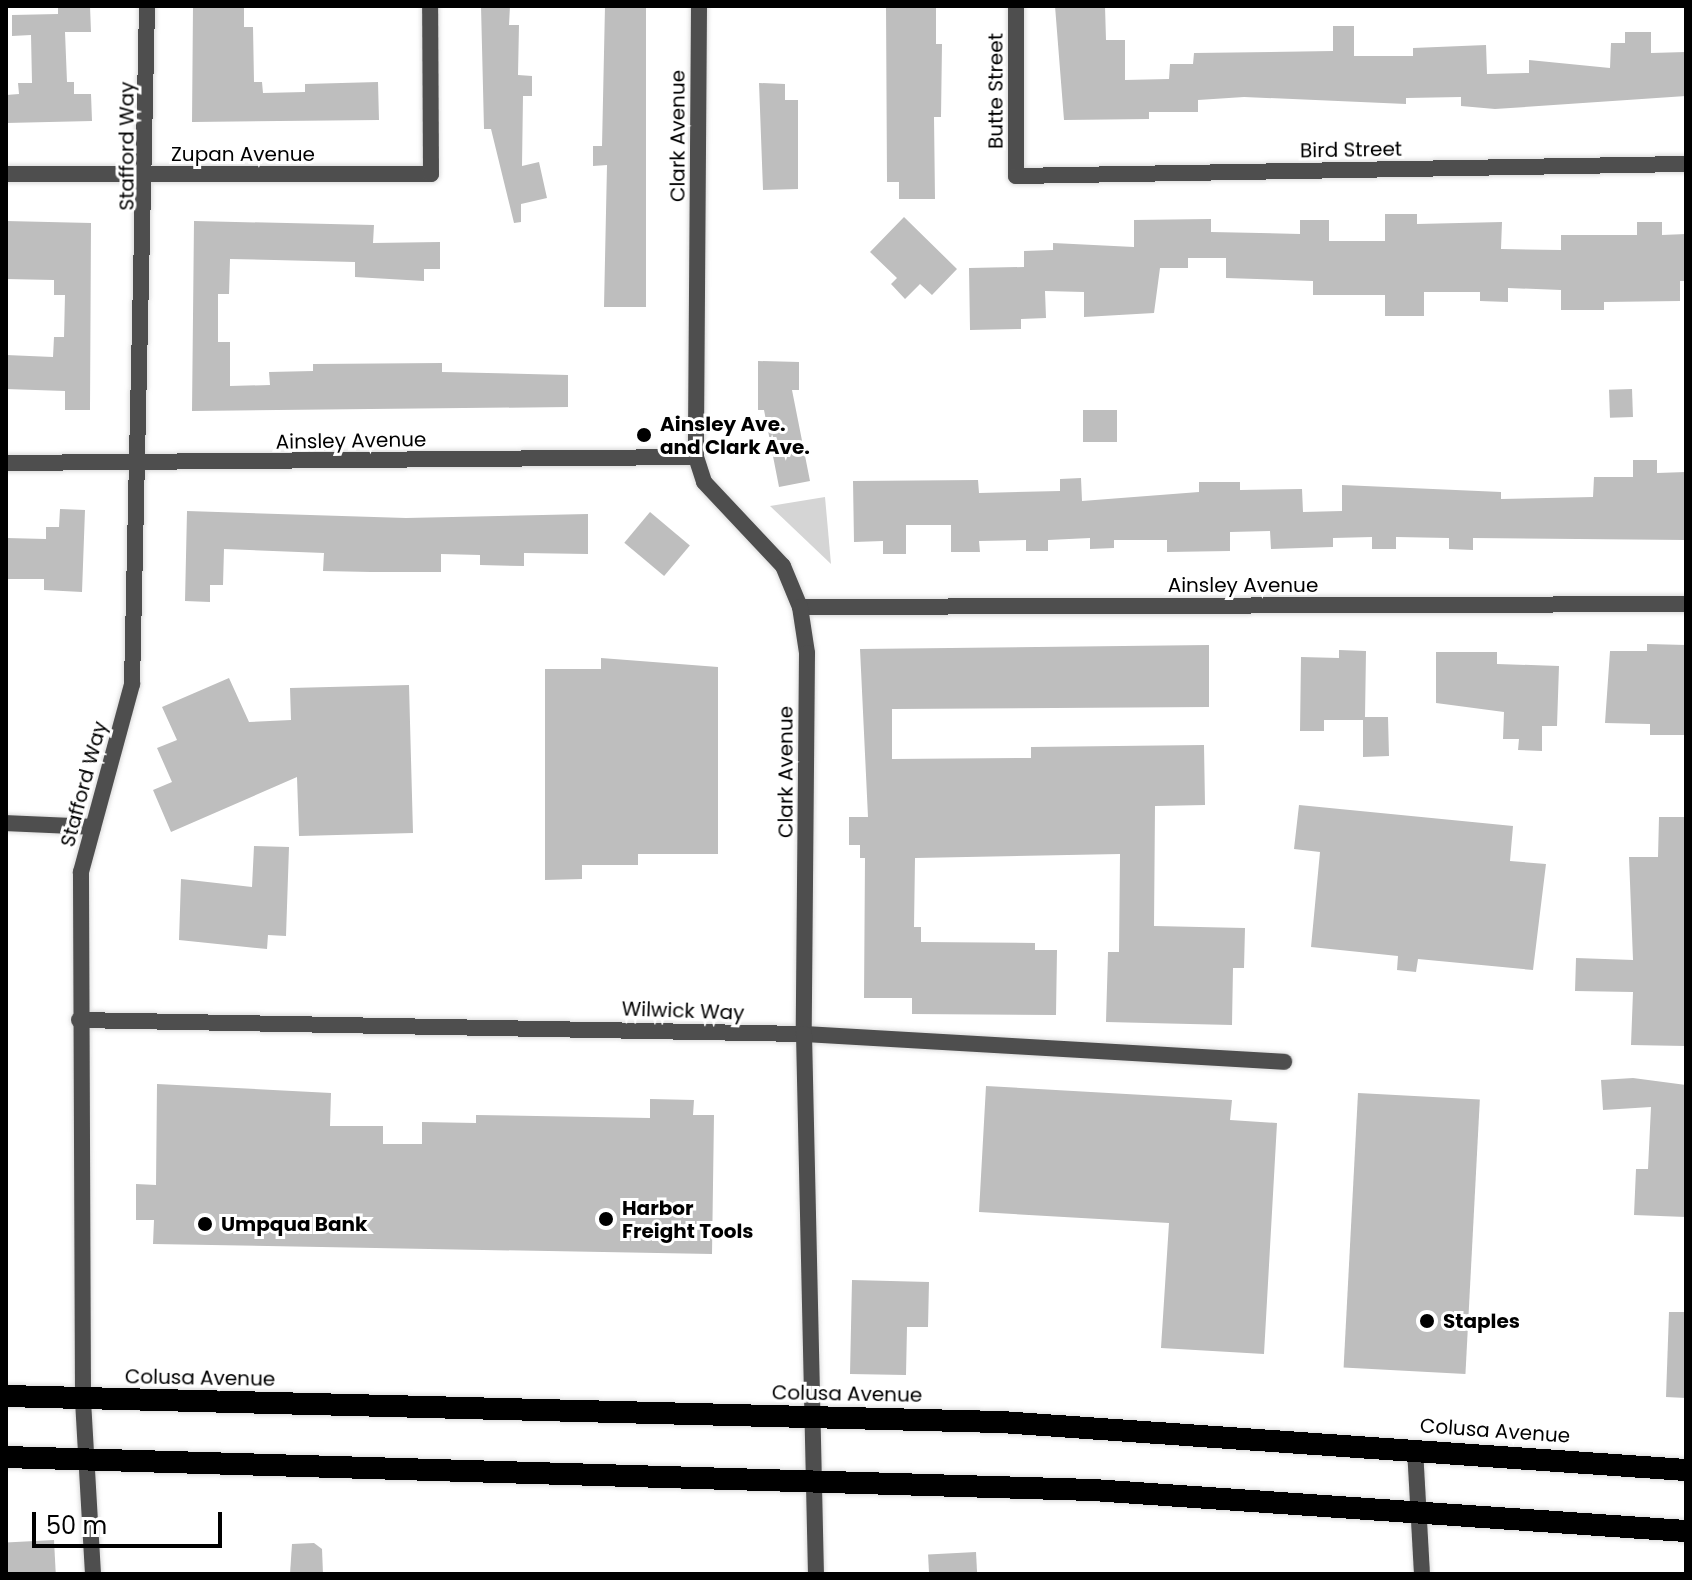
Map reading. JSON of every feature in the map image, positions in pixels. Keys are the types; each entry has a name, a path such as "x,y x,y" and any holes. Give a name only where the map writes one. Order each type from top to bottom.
{"highway":[{"name":"Colusa Avenue","path":"6,1396 1068,1425 1686,1470"},
{"path":"6,1457 812,1484 1093,1490 1418,1509 1686,1531"}],"street":[{"name":"Stafford Way","path":"93,1574 84,1459 79,1020 81,872 132,684 148,174 147,6"},
{"name":"Zupan Avenue","path":"6,174 431,174 430,6"},
{"name":"Clark Avenue","path":"699,6 696,457 704,482 783,566 800,607 807,653 804,1034 816,1574"},
{"name":"Butte Street","path":"1016,6 1016,176"},
{"name":"Bird Street","path":"1016,176 1686,164"},
{"name":"Ainsley Avenue","path":"6,463 696,457"},
{"name":"Ainsley Avenue","path":"800,607 1686,604"},
{"path":"6,823 93,827"},
{"name":"Wilwick Way","path":"79,1020 804,1034 1284,1062"},
{"path":"1415,1449 1422,1574"}],"shaded area":[{"path":"825,497 831,564 770,506"}],"building":[{"path":"58,6 90,6 91,32 65,32 67,82 74,82 74,94 91,94 92,121 6,123 6,95 19,94 18,83 32,83 31,35 12,36 12,15 58,14"},
{"path":"193,6 244,6 244,27 253,27 254,82 262,82 263,93 305,92 305,84 378,82 379,120 192,122"},
{"path":"481,6 510,6 509,25 519,25 518,75 532,76 532,96 523,96 522,166 539,162 547,198 521,204 521,222 514,223 491,129 484,129"},
{"path":"605,6 646,6 646,307 604,307 607,165 593,166 593,146 602,146"},
{"path":"886,6 936,6 936,44 942,44 941,117 934,117 935,199 899,199 899,182 887,182"},
{"path":"1055,6 1105,6 1106,40 1125,40 1125,80 1169,79 1170,64 1193,64 1194,53 1333,51 1333,26 1354,26 1354,56 1413,56 1413,48 1486,45 1487,74 1529,73 1529,60 1610,68 1611,43 1625,43 1625,32 1651,32 1651,53 1686,52 1686,96 1495,109 1461,106 1461,97 1406,98 1406,104 1244,97 1198,100 1198,112 1149,112 1149,119 1064,120"},
{"path":"759,83 785,84 785,100 798,100 798,189 763,190"},
{"path":"1385,214 1417,214 1417,224 1502,222 1501,249 1561,250 1561,235 1637,235 1637,222 1662,222 1662,235 1686,234 1686,281 1680,281 1680,301 1604,302 1604,310 1561,310 1561,290 1508,288 1508,302 1480,301 1480,292 1424,292 1424,316 1385,316 1385,295 1313,295 1313,281 1226,278 1226,258 1188,258 1188,268 1160,268 1154,313 1084,317 1084,292 1045,291 1046,318 1021,319 1021,329 970,330 969,268 1024,267 1024,251 1053,250 1053,243 1134,247 1134,220 1211,219 1211,232 1300,234 1300,220 1329,220 1329,241 1385,241"},
{"path":"904,217 957,269 932,295 920,284 905,299 891,284 897,278 870,252"},
{"path":"6,221 91,223 90,410 65,410 65,391 6,389 6,355 53,357 54,337 64,337 65,295 54,295 54,280 6,279"},
{"path":"194,221 374,225 373,243 440,242 440,269 424,269 424,281 355,277 355,262 230,259 229,294 218,294 218,342 230,342 230,386 270,385 269,372 313,371 313,364 442,363 442,372 568,375 568,407 192,411"},
{"path":"758,361 799,362 799,390 792,390 810,481 779,487 764,410 758,410"},
{"path":"1632,389 1633,417 1610,418 1609,390"},
{"path":"1083,410 1117,410 1117,442 1083,442"},
{"path":"1633,460 1657,460 1657,473 1686,472 1686,540 1473,538 1473,550 1449,549 1449,538 1396,537 1396,549 1372,549 1372,537 1333,538 1333,547 1271,549 1270,531 1230,532 1230,551 1167,552 1167,540 1114,540 1114,548 1090,549 1090,538 1048,540 1048,551 1026,551 1026,540 979,541 980,552 951,552 951,525 906,525 906,554 883,554 883,541 854,542 853,481 978,480 979,493 1060,491 1060,479 1081,478 1082,501 1199,492 1199,482 1240,482 1240,490 1302,489 1303,512 1342,511 1342,485 1501,492 1501,499 1593,497 1594,477 1633,477"},
{"path":"60,509 85,510 82,592 44,590 44,579 6,579 6,538 46,539 46,527 59,527"},
{"path":"187,511 406,518 588,514 588,554 524,553 524,566 480,565 480,555 441,554 441,572 371,572 323,571 324,553 224,549 223,585 210,585 210,602 185,601"},
{"path":"650,512 690,545 664,576 624,543"},
{"path":"1647,644 1686,645 1686,735 1650,735 1650,724 1605,723 1610,651 1647,651"},
{"path":"1209,645 1209,707 892,709 892,759 1031,758 1031,747 1204,745 1205,805 1155,806 1154,926 1245,928 1244,968 1233,968 1232,1025 1106,1022 1108,952 1119,952 1120,854 915,858 914,927 921,927 921,942 1035,943 1035,950 1057,950 1056,1015 912,1014 912,998 864,998 865,858 860,858 860,845 849,845 849,817 868,817 860,649"},
{"path":"1339,650 1366,651 1365,717 1388,717 1389,756 1363,757 1363,720 1324,720 1324,731 1300,731 1301,657 1339,658"},
{"path":"1436,652 1497,652 1497,664 1559,666 1557,726 1542,726 1542,751 1518,750 1519,739 1503,739 1504,712 1436,703"},
{"path":"601,658 718,667 718,854 638,854 638,865 582,865 582,879 545,880 545,669 601,669"},
{"path":"229,678 249,722 291,720 290,688 409,685 413,833 299,836 297,777 171,832 153,790 172,782 157,748 177,740 162,707"},
{"path":"1299,805 1513,826 1510,861 1546,864 1533,970 1418,959 1416,972 1397,970 1398,956 1311,947 1320,852 1294,849"},
{"path":"1659,817 1686,817 1686,1046 1631,1045 1633,992 1575,991 1576,958 1633,960 1629,857 1658,857"},
{"path":"254,846 289,847 286,936 268,935 267,949 179,940 181,879 252,887"},
{"path":"1633,1078 1686,1085 1686,1217 1634,1215 1636,1169 1648,1169 1651,1107 1603,1110 1601,1080"},
{"path":"157,1084 331,1093 330,1126 383,1126 383,1144 422,1144 422,1122 476,1123 476,1115 650,1118 650,1099 694,1100 693,1115 714,1115 712,1254 153,1244 154,1220 136,1220 136,1184 156,1185"},
{"path":"986,1086 1232,1100 1230,1120 1277,1123 1264,1354 1161,1348 1169,1223 979,1212"},
{"path":"1358,1093 1480,1099 1465,1374 1344,1368"},
{"path":"852,1280 929,1282 928,1327 907,1327 906,1375 850,1374"},
{"path":"1669,1312 1686,1312 1686,1398 1666,1397"},
{"path":"54,1540 56,1574 8,1574 6,1543"},
{"path":"314,1543 322,1549 323,1574 290,1574 292,1544"},
{"path":"976,1552 977,1574 929,1574 928,1555"}],"place":[{"name":"Ainsley Ave. and Clark Ave.","path":"644,435"},
{"name":"Harbor Freight Tools","path":"606,1219"},
{"name":"Umpqua Bank","path":"205,1224"},
{"name":"Staples","path":"1427,1321"}]}
